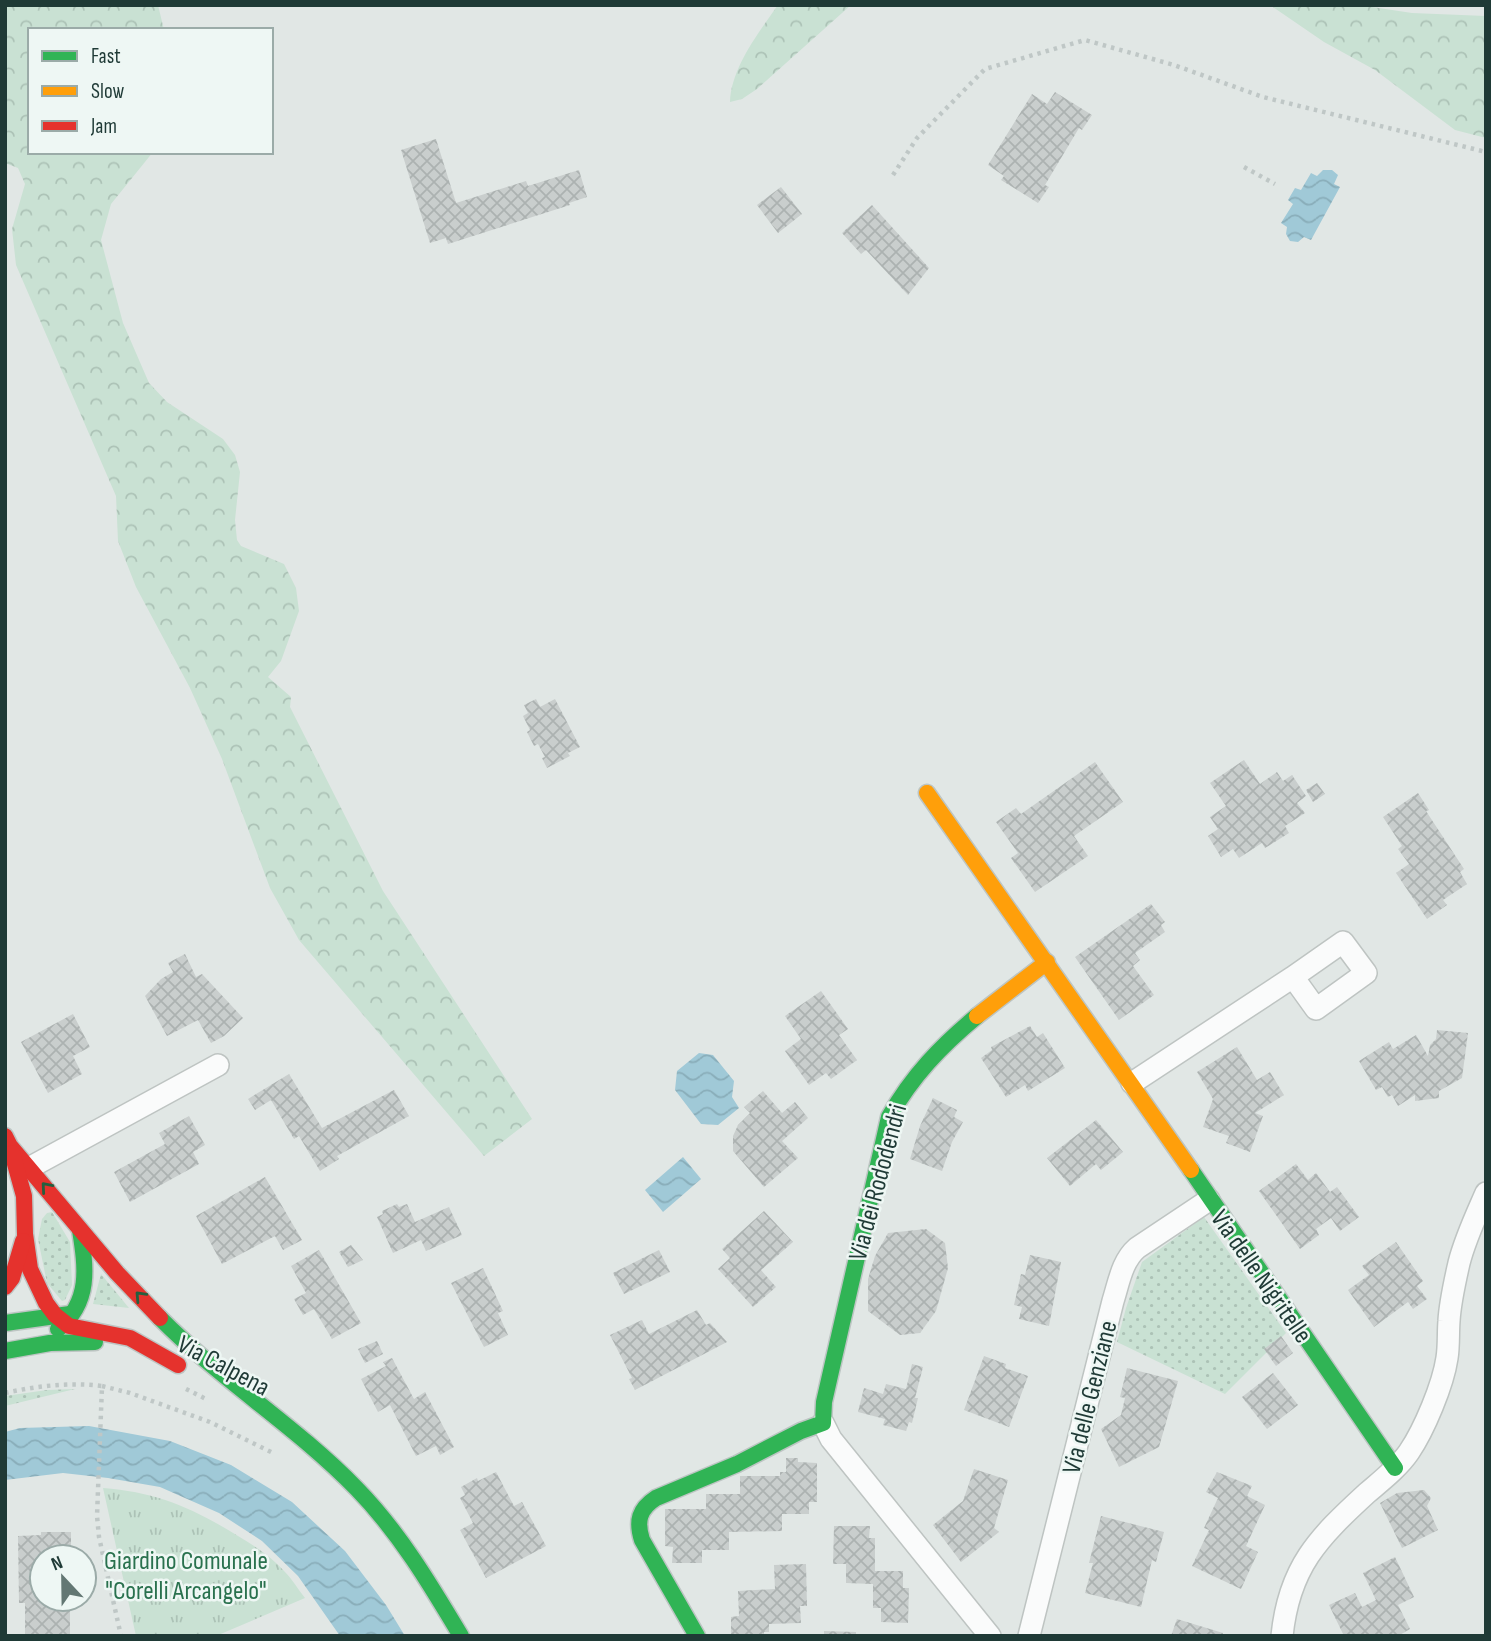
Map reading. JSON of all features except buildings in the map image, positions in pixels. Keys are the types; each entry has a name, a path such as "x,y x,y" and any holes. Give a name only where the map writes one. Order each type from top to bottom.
{"street":[{"name":"Via delle Nigritelle","path":"927,793 1132,1083 1395,1468"},
{"name":"Via dei Rododendri","path":"823,1423 824,1402 889,1116 899,1095 918,1069 947,1042 1047,962"},
{"path":"1132,1083 1293,977"},
{"path":"29,1168 218,1065"},
{"path":"8,1141 109,1264 187,1345"},
{"path":"8,1141 24,1196 25,1234 30,1269 37,1288 66,1317 84,1330 131,1338 189,1371"},
{"path":"1282,1636 1292,1589 1305,1558 1337,1521 1409,1452 1443,1380 1448,1355 1449,1317 1459,1262 1486,1193"},
{"name":"Via delle Genziane","path":"1029,1636 1124,1265 1129,1255 1137,1248 1209,1199"},
{"path":"5,1338 58,1329 84,1286 80,1230"},
{"path":"5,1287 20,1258 25,1234"},
{"path":"5,1323 66,1317 144,1327 187,1345"},
{"name":"Via Calpena","path":"5,1350 43,1342 71,1340 104,1343 148,1354 189,1371 292,1431"},
{"name":"Via Calpena","path":"187,1345 330,1464 378,1511 461,1636"},
{"path":"697,1636 642,1540 637,1522 640,1511 656,1498 737,1464 801,1431 823,1423 831,1439 990,1636"}],"path":[{"path":"894,175 918,138 985,69 1086,40 1174,65 1263,97 1486,152"},
{"path":"1244,167 1275,184"},
{"path":"5,1393 54,1385 102,1386 130,1393 210,1422 279,1457"},
{"path":"177,1385 214,1404 248,1405"},
{"path":"102,1386 99,1537 121,1636"}],"green space":[{"path":"5,5 158,5 164,28 28,28 28,154 151,154 111,204 101,240 123,323 149,383 167,402 223,439 235,455 240,472 235,520 237,540 241,546 284,564 296,588 299,611 281,661 268,677 291,697 290,707 383,891 532,1119 484,1156 299,940 270,888 222,759 190,688 136,587 118,541 116,496 16,265 12,229 25,184 18,168 5,163"},
{"path":"778,5 851,5 757,89 742,99 730,102 735,76 741,63"},
{"path":"1270,5 1359,5 1412,13 1486,16 1486,138 1455,130 1375,70 1324,42"},
{"path":"52,1212 70,1242 72,1285 62,1301 47,1283 38,1239 42,1219"},
{"path":"1204,1217 1286,1333 1225,1394 1117,1342 1142,1262"},
{"path":"101,1274 129,1308 93,1304"},
{"path":"75,1389 5,1406 5,1396"},
{"name":"Giardino Comunale \"Corelli Arcangelo\"","path":"103,1488 140,1493 174,1503 205,1517 269,1557 288,1575 305,1598 216,1636 136,1636"}],"water":[{"path":"1323,170 1332,170 1338,175 1334,184 1340,187 1311,240 1304,237 1298,242 1290,241 1286,234 1287,227 1281,223 1293,204 1288,200 1295,188 1301,190 1311,173 1317,176"},
{"path":"699,1053 713,1055 734,1081 732,1097 739,1108 718,1125 701,1124 675,1090 677,1071"},
{"path":"683,1157 701,1179 663,1212 645,1190"},
{"path":"89,1426 170,1441 231,1465 292,1502 345,1551 386,1605 405,1636 340,1636 298,1576 262,1541 219,1513 160,1487 63,1473 5,1480 5,1432 20,1428"}],"traffic: fast":[{"path":"697,1636 642,1540 640,1516 656,1498 737,1464 801,1431 823,1423 824,1402 889,1117 928,1062 977,1016"},
{"path":"1191,1170 1395,1468"},
{"path":"58,1329 69,1319 76,1307 84,1284 80,1230"},
{"path":"5,1323 70,1314"},
{"path":"160,1318 183,1341 309,1444 357,1489 400,1541 461,1636"},
{"path":"5,1351 50,1343 95,1342"}],"traffic: slow":[{"path":"927,793 1191,1170"},
{"path":"977,1016 1047,962"}],"traffic: jam":[{"path":"5,1136 10,1146 117,1273 160,1318"},
{"path":"12,1153 24,1196 25,1234 30,1269 46,1303 55,1315 69,1326 130,1338 178,1365"},
{"path":"5,1287 12,1278 23,1241"}]}
